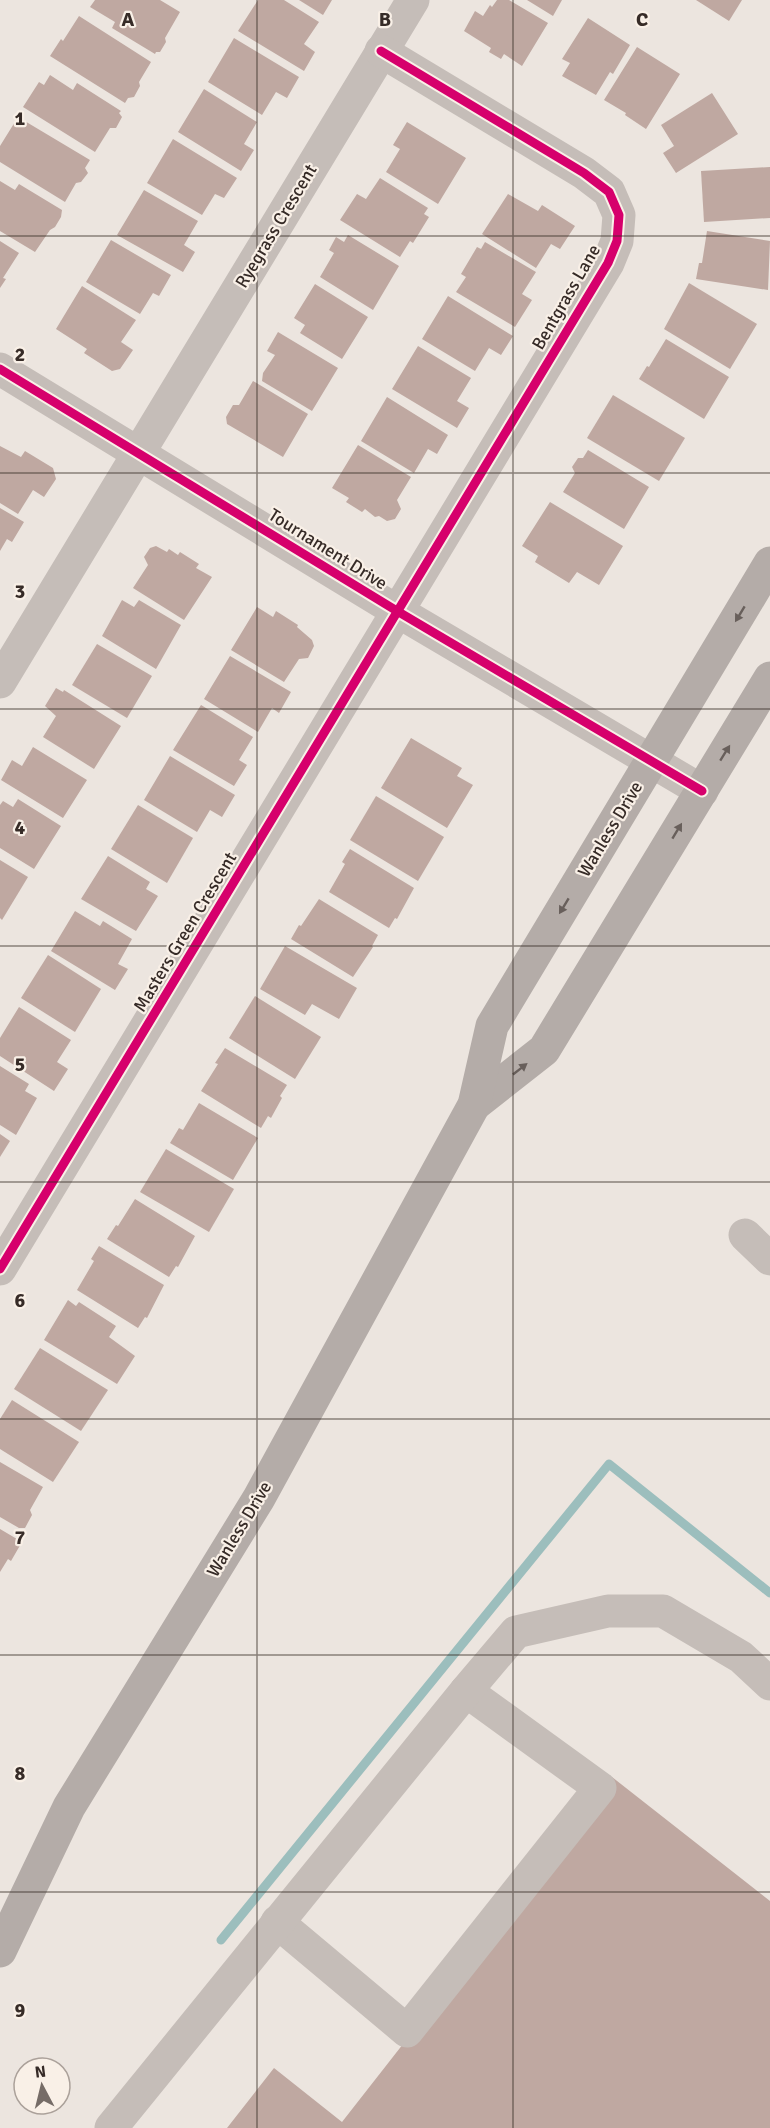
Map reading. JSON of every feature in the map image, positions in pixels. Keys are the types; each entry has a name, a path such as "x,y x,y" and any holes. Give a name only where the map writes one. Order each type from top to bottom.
{"main road":[{"name":"Wanless Drive","path":"0,1951 69,1807 259,1498 474,1105 492,1026 770,563"},
{"name":"Wanless Drive","path":"474,1105 544,1050 770,678"}],"street":[{"name":"Ryegrass Crescent","path":"140,453 412,0"},
{"name":"Bentgrass Lane","path":"381,51 584,173 609,192 619,215 617,241 608,264 397,611"},
{"name":"Tournament Drive","path":"0,369 397,611 702,791"},
{"path":"0,682 140,453"},
{"name":"Masters Green Crescent","path":"0,1269 397,611"},
{"path":"745,1235 770,1259"},
{"path":"111,2128 465,1691 516,1632 608,1611 663,1611 741,1657 770,1684"},
{"path":"277,1922 407,2031 600,1788 465,1691"}],"building":[{"path":"95,0 160,0 180,12 165,38 166,42 160,52 155,54 112,28 115,22 90,7"},
{"path":"258,0 284,0 319,22 304,44 315,52 304,71 238,31"},
{"path":"299,0 332,0 323,15"},
{"path":"497,0 509,0 548,23 522,66 504,54 501,59 489,52 491,48 464,31 475,11 483,16 490,5 492,7"},
{"path":"527,0 562,0 553,16"},
{"path":"696,0 742,0 729,21"},
{"path":"79,16 151,62 139,82 140,86 134,97 128,98 125,103 50,56"},
{"path":"588,18 630,45 613,74 610,72 596,95 562,76 570,63 562,59"},
{"path":"234,38 299,77 287,98 276,92 262,115 208,82"},
{"path":"637,47 680,74 646,129 625,115 626,113 604,100"},
{"path":"50,75 73,90 77,83 121,111 119,113 122,117 116,128 110,128 95,152 23,107 39,82 44,85"},
{"path":"204,89 257,122 244,144 254,150 241,171 178,132"},
{"path":"712,93 738,134 676,173 663,153 674,146 661,125"},
{"path":"18,117 90,160 85,168 88,173 81,182 76,183 65,202 0,162 0,146"},
{"path":"407,122 466,158 438,204 386,172 400,149 393,145"},
{"path":"173,139 237,178 224,198 215,194 202,215 147,183"},
{"path":"770,167 770,218 704,222 701,171"},
{"path":"380,178 428,208 424,214 429,217 413,243 410,241 400,257 340,220 357,194 366,199"},
{"path":"0,181 15,190 19,184 62,210 55,227 50,230 35,252 0,231"},
{"path":"144,190 198,221 184,245 195,252 183,272 117,235"},
{"path":"508,194 538,211 542,205 575,226 560,249 551,244 536,268 482,234"},
{"path":"707,231 770,241 768,290 696,279 699,263 702,263"},
{"path":"348,235 399,266 373,310 320,277 334,253 329,250 336,237 344,242"},
{"path":"111,240 171,275 159,296 153,293 140,314 86,282"},
{"path":"0,241 19,253 3,278 6,279 0,288"},
{"path":"485,242 536,272 522,294 532,300 515,327 456,292 466,277 461,274 477,247 481,249"},
{"path":"689,283 757,324 730,369 664,329"},
{"path":"315,284 368,317 342,359 300,333 305,325 294,318"},
{"path":"82,286 136,320 121,342 133,350 120,369 112,371 84,353 87,349 56,329"},
{"path":"448,296 513,336 501,355 489,348 475,371 422,339"},
{"path":"278,332 338,368 312,411 262,381 263,373 275,355 267,351"},
{"path":"666,339 729,377 704,419 639,379"},
{"path":"418,346 471,378 457,401 469,408 457,428 392,389"},
{"path":"253,381 308,414 283,457 227,424 226,417 233,405 239,405"},
{"path":"613,395 685,438 659,481 587,438"},
{"path":"387,397 448,435 437,454 428,449 414,473 361,441"},
{"path":"358,445 411,477 397,500 401,509 395,519 387,521 379,516 375,517 365,509 362,512 346,502 349,498 332,488"},
{"path":"0,446 21,457 25,451 53,468 56,479 44,497 33,490 18,514 0,503"},
{"path":"588,450 649,487 624,529 563,492 575,473 572,467 578,458 583,458"},
{"path":"550,502 623,546 599,585 577,572 569,583 535,562 538,556 522,546"},
{"path":"0,508 24,522 12,542 7,539 0,551"},
{"path":"156,546 167,552 169,549 178,555 180,552 199,564 196,568 212,577 184,620 133,588 148,565 144,557 150,548"},
{"path":"122,600 134,607 139,600 181,625 156,669 102,636"},
{"path":"257,607 273,617 276,611 298,625 297,627 312,640 314,646 308,658 299,659 284,682 231,650"},
{"path":"97,644 152,676 127,718 72,685"},
{"path":"230,656 291,692 279,713 272,708 258,732 204,699"},
{"path":"56,688 63,692 64,690 121,726 94,769 43,737 56,716 45,706"},
{"path":"201,705 253,737 239,760 247,765 234,786 173,750"},
{"path":"411,738 462,768 457,776 473,785 447,828 381,788"},
{"path":"33,747 87,780 63,818 1,780 12,760 22,766"},
{"path":"170,756 235,795 222,817 210,810 197,832 144,800"},
{"path":"376,796 444,837 418,881 350,840"},
{"path":"18,799 61,826 34,869 0,848 0,805 3,801 13,807"},
{"path":"138,805 193,838 167,883 111,849"},
{"path":"350,849 414,888 397,919 395,918 389,928 329,892 345,864 342,862"},
{"path":"108,856 150,882 146,889 158,896 136,931 81,899"},
{"path":"0,860 28,877 2,920 0,918"},
{"path":"319,899 378,935 373,947 353,977 291,939"},
{"path":"75,911 100,926 103,921 132,939 118,964 128,969 115,990 51,951"},
{"path":"285,946 357,988 339,1019 312,1004 305,1015 260,989"},
{"path":"48,955 101,989 75,1032 21,998"},
{"path":"255,996 321,1037 295,1079 229,1038"},
{"path":"19,1007 71,1040 57,1062 68,1069 54,1091 0,1056 0,1038"},
{"path":"225,1048 287,1085 271,1118 268,1116 261,1128 201,1091"},
{"path":"0,1066 29,1084 25,1091 37,1098 16,1135 0,1125"},
{"path":"199,1103 258,1138 233,1180 170,1143 179,1128 183,1130"},
{"path":"0,1134 10,1141 0,1157"},
{"path":"166,1149 234,1189 209,1232 140,1192"},
{"path":"135,1199 195,1236 178,1267 176,1266 169,1277 107,1239"},
{"path":"99,1246 164,1285 147,1318 145,1317 138,1328 77,1290 94,1261 91,1259"},
{"path":"68,1300 76,1306 79,1302 116,1326 109,1337 135,1356 117,1384 44,1340"},
{"path":"40,1348 108,1390 81,1431 14,1389"},
{"path":"12,1400 79,1442 53,1482 0,1449 0,1419"},
{"path":"0,1462 43,1487 30,1510 32,1515 25,1528 19,1528 0,1517"},
{"path":"0,1529 22,1542 11,1561 8,1559 0,1572"},
{"path":"612,1777 770,1901 770,2128 227,2128 274,2068 342,2122"}],"waterway":[{"path":"221,1940 609,1464 770,1593"}],"cycle path":[{"path":"0,1269 608,263 617,241 619,215 609,192 584,173 381,51"},
{"path":"0,369 397,611 702,791"}]}
